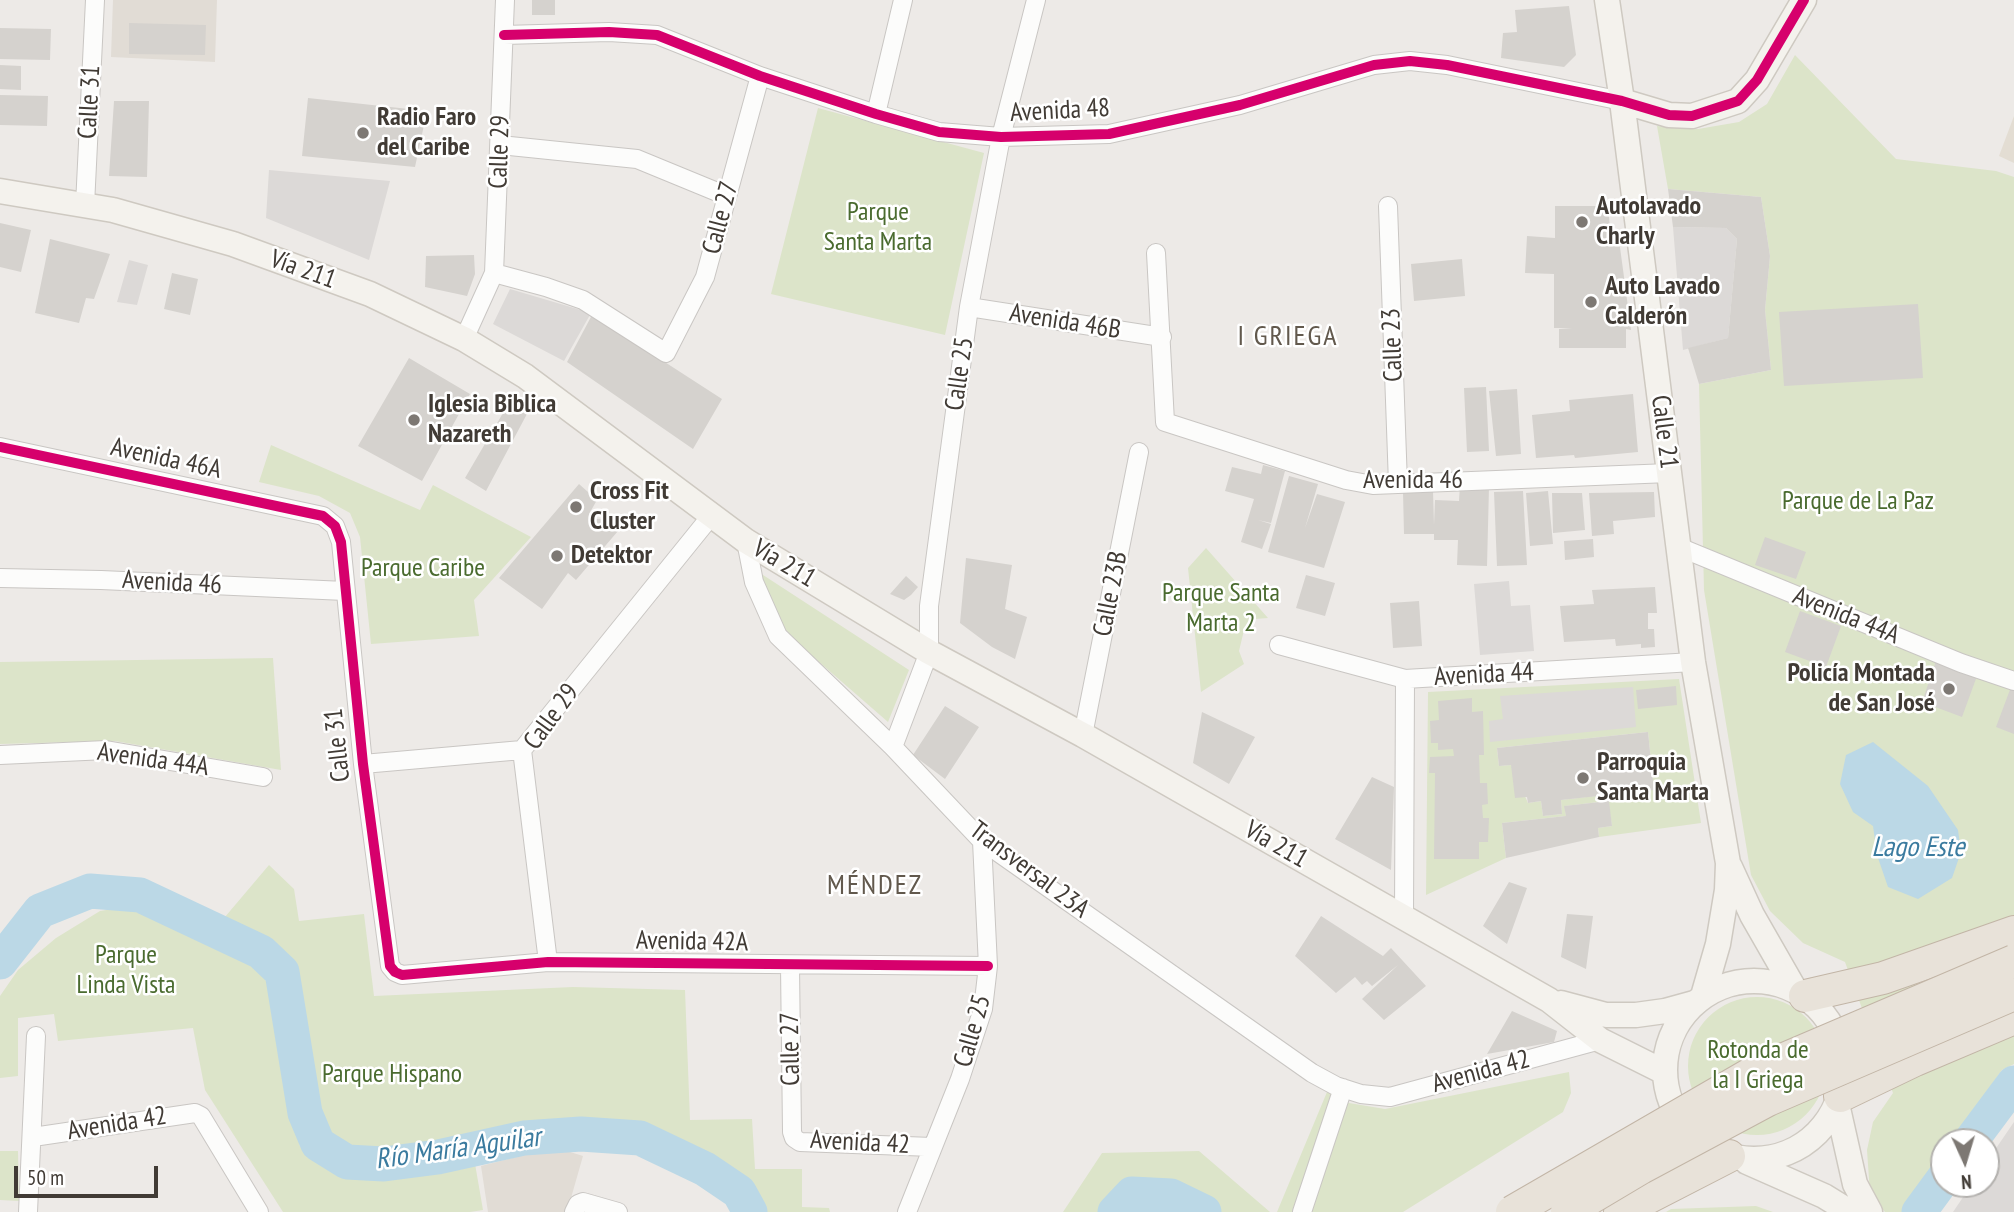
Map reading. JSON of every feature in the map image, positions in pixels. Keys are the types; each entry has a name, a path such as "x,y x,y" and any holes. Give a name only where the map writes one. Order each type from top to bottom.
{"highway":[{"path":"1800,993 1883,978 2014,942"},
{"path":"1567,1212 1641,1168 1768,1100 2014,996 2003,986 1999,975 2000,948 2014,942"},
{"path":"1512,1212 1754,1072 2014,942"},
{"path":"1839,1100 1915,1060 2014,1018"},
{"path":"1620,1212 1731,1157"}],"main road":[{"name":"Calle 21","path":"1606,0 1622,101 1693,662 1728,863 1727,890 1718,944 1698,1000"},
{"path":"1622,101 1669,115 1692,116 1738,101 1757,80 1804,0"},
{"name":"Vía 211","path":"0,191 85,205 151,220 233,244 370,294 464,339 525,376 746,541 929,652 1083,735 1549,1000 1600,1040 1664,1072"},
{"name":"Calle 21","path":"1728,863 1756,924 1800,993"},
{"path":"1850,1212 1776,1173 1709,1148 1692,1135 1678,1119 1669,1100 1664,1072 1667,1047 1677,1023 1698,1000 1720,987 1738,982 1758,981 1777,984 1800,993 1825,1016 1839,1040 1844,1068 1839,1100 1855,1184 1870,1212"},
{"name":"Vía 211","path":"1549,1000 1577,1009 1636,1015 1665,1011 1698,1000"},
{"path":"1731,1157 1754,1160 1795,1150 1820,1130 1839,1100"}],"street":[{"name":"Calle 31","path":"85,205 95,0"},
{"name":"Calle 29","path":"464,339 494,273 505,0"},
{"path":"876,114 903,0"},
{"name":"Calle 25","path":"893,747 929,652 929,606 969,307 1001,138 1036,0"},
{"name":"Avenida 48","path":"504,35 608,33 657,36 760,76 876,114 939,132 1001,138 1109,134 1240,105 1374,65 1410,61 1447,65 1622,101"},
{"name":"Calle 27","path":"494,273 583,300 666,353 705,277 760,76"},
{"path":"500,145 637,159 727,196"},
{"name":"Calle 23","path":"1388,206 1398,484"},
{"path":"1156,253 1162,337"},
{"name":"Avenida 46B","path":"969,307 1162,337"},
{"name":"Avenida 46","path":"1162,337 1165,422 1346,480 1373,485 1669,473"},
{"name":"Avenida 46A","path":"0,447 323,516"},
{"name":"Calle 23B","path":"1083,735 1139,452"},
{"name":"Calle 31","path":"323,516 335,526 341,542 363,764 390,966 395,972"},
{"name":"Calle 29","path":"548,962 522,750 711,516"},
{"name":"Transversal 23A","path":"746,541 754,582 778,636 893,747 982,841 1312,1073 1361,1094"},
{"name":"Avenida 44A","path":"1678,547 1961,663 2014,681"},
{"name":"Avenida 46","path":"0,578 345,591"},
{"name":"Avenida 44","path":"1279,645 1405,679 1693,662"},
{"path":"1404,917 1405,679"},
{"name":"Avenida 44A","path":"0,755 106,750 263,777"},
{"path":"363,764 522,750"},
{"name":"Calle 25","path":"907,1212 960,1079 983,1009 988,966 982,841"},
{"name":"Avenida 42A","path":"395,972 402,975 548,962 988,966"},
{"name":"Calle 27","path":"790,966 792,1132"},
{"path":"28,1212 36,1036"},
{"name":"Avenida 42","path":"1361,1094 1390,1097 1600,1040"},
{"path":"1302,1212 1343,1088"},
{"name":"Avenida 42","path":"33,1137 186,1113 201,1116 259,1212"},
{"name":"Avenida 42","path":"792,1132 794,1138 800,1142 932,1147"},
{"path":"575,1211 578,1204 583,1202 618,1212"}],"shaded area":[{"path":"113,0 217,0 215,62 111,57"},
{"path":"2014,116 2014,163 1999,156"},
{"path":"269,170 390,181 369,260 266,218"},
{"path":"1673,227 1726,228 1737,239 1728,338 1683,350"},
{"path":"129,260 148,265 137,305 117,302"},
{"path":"510,289 591,313 564,361 493,324"},
{"path":"1509,581 1511,606 1530,605 1534,651 1480,655 1474,584"},
{"path":"1633,687 1636,727 1490,742 1489,721 1503,719 1500,696"},
{"path":"2014,1122 2014,1212 1953,1212 1962,1198 2000,1198 2000,1142"},
{"path":"543,1150 567,1151 583,1156 567,1212 488,1212 481,1166"}],"green space":[{"name":"Parque de La Paz","path":"1795,55 1896,159 1996,171 2014,177 2014,1064 2002,1070 1961,1128 1930,1128 1930,1172 1902,1212 1885,1212 1870,1194 1867,1150 1873,1122 1893,1093 1845,962 1803,943 1770,911 1751,875 1704,590 1699,384 1771,370 1765,310 1770,256 1761,197 1668,189 1657,126 1698,129 1739,122 1767,104"},
{"name":"Parque Santa Marta","path":"818,108 984,153 945,335 771,294"},
{"name":"Parque Caribe","path":"271,445 420,510 433,485 531,537 474,600 479,636 371,644 360,537 350,513 319,496 259,482"},
{"name":"Parque Santa Marta 2","path":"1206,548 1268,618 1255,619 1245,626 1239,651 1244,664 1201,692 1188,568"},
{"path":"760,573 909,670 888,722 803,648 783,627"},
{"path":"273,658 281,770 115,741 0,744 0,662"},
{"path":"1679,679 1701,823 1599,837 1598,828 1612,826 1608,801 1565,806 1566,816 1502,823 1506,858 1426,895 1428,692","holes":["1648,732 1654,789 1561,800 1562,814 1543,816 1541,801 1528,803 1511,765 1499,766 1497,748"]},
{"name":"Parque Hispano","path":"269,865 294,889 299,921 364,914 374,996 573,987 685,990 690,1120 752,1119 755,1169 802,1169 802,1207 829,1208 830,1212 755,1212 742,1189 709,1165 645,1133 589,1127 524,1131 392,1157 350,1156 320,1136 310,1109 290,973 267,949 219,924"},
{"name":"Parque Linda Vista","path":"131,906 174,922 226,947 261,972 272,992 287,1097 300,1146 331,1168 359,1175 415,1172 474,1158 483,1210 283,1212 205,1090 193,1028 58,1041 54,1014 18,1018 18,1076 0,1078 0,996 18,970 56,938 100,911"},
{"name":"Rotonda de la I Griega","path":"1757,997 1783,1002 1806,1017 1821,1040 1826,1066 1821,1092 1806,1115 1783,1130 1757,1135 1731,1130 1708,1115 1693,1092 1688,1066 1693,1040 1708,1017 1731,1002"},
{"path":"1569,1072 1571,1093 1563,1112 1403,1212 1277,1212 1327,1092 1349,1103 1385,1109"},
{"path":"0,1151 18,1151 19,1201 0,1200"},
{"path":"1199,1151 1270,1212 1063,1212 1102,1153"},
{"path":"1756,1206 1773,1212 1666,1212 1671,1209"}],"water":[{"name":"Lago Este","path":"1873,742 1928,786 1958,830 1961,852 1952,878 1918,899 1888,887 1877,855 1873,826 1853,812 1840,784 1846,755"}],"building":[{"path":"532,0 555,0 555,15 532,15"},
{"path":"1569,6 1576,55 1564,67 1501,58 1503,33 1517,32 1515,10"},
{"path":"129,23 206,25 205,55 129,54"},
{"path":"0,28 51,29 50,60 0,59"},
{"path":"0,65 21,66 21,90 0,89"},
{"path":"0,95 48,96 47,126 0,125"},
{"name":"Radio Faro del Caribe","path":"308,98 427,111 415,167 302,156"},
{"path":"114,101 149,101 147,177 109,176"},
{"path":"1668,189 1761,197 1770,256 1765,310 1771,370 1699,384 1688,348 1728,338 1737,239 1726,228 1673,227"},
{"path":"1555,206 1608,206 1611,240 1619,240 1631,330 1626,329 1626,348 1559,348 1559,329 1572,328 1554,328 1554,274 1525,273 1527,236 1555,238"},
{"path":"0,223 31,230 21,272 0,267"},
{"path":"50,239 110,254 94,299 86,298 79,323 35,313"},
{"path":"474,255 475,274 467,296 425,287 426,256"},
{"path":"1462,259 1465,296 1414,301 1411,264"},
{"path":"172,273 198,279 190,315 164,309"},
{"path":"1918,304 1923,378 1784,386 1779,312"},
{"path":"592,315 722,399 693,449 567,362"},
{"name":"Iglesia Biblica Nazareth","path":"409,358 470,394 422,481 358,446"},
{"path":"1486,387 1489,451 1467,452 1464,388"},
{"path":"1517,389 1521,454 1496,456 1489,391"},
{"path":"1633,394 1638,452 1575,458 1574,455 1536,458 1532,415 1570,411 1569,400"},
{"path":"510,401 528,412 486,491 465,478"},
{"path":"1263,465 1285,471 1271,523 1258,520 1271,524 1262,549 1241,542 1254,499 1225,491 1232,467 1261,474"},
{"path":"1289,476 1318,484 1305,528 1317,494 1345,502 1324,568 1268,552"},
{"name":"Detektor","path":"579,484 597,500 589,514 596,519 615,518 624,524 576,580 568,573 542,609 499,578"},
{"path":"1460,485 1489,487 1487,566 1457,565 1458,540 1434,540 1434,534 1404,534 1403,492 1433,491 1434,525 1435,500 1459,501"},
{"path":"1523,491 1527,565 1497,566 1494,492"},
{"path":"1548,491 1553,544 1530,546 1526,493"},
{"path":"1654,492 1655,517 1613,521 1614,534 1592,536 1589,493"},
{"path":"1552,493 1582,493 1585,530 1553,533"},
{"path":"1765,537 1806,552 1796,579 1755,565"},
{"path":"1593,539 1594,557 1565,560 1564,541"},
{"path":"966,558 1012,565 1005,609 1027,617 1015,659 992,647 960,623"},
{"path":"1306,575 1335,583 1325,616 1296,608"},
{"path":"906,576 918,587 911,595 904,600 890,594"},
{"path":"1655,587 1657,613 1648,613 1648,629 1654,629 1655,647 1641,648 1641,644 1616,646 1615,639 1564,642 1560,606 1594,604 1592,590"},
{"path":"1419,601 1422,646 1393,648 1390,603"},
{"path":"1800,611 1841,626 1826,667 1785,652"},
{"name":"Policía Montada de San José","path":"1936,661 1977,676 1962,717 1922,702"},
{"path":"1676,686 1677,705 1638,709 1636,690"},
{"path":"2011,687 2014,688 2014,734 1996,727"},
{"path":"1472,698 1472,712 1483,711 1484,755 1479,755 1480,783 1487,783 1488,804 1482,805 1483,818 1489,818 1488,842 1479,842 1479,859 1434,859 1435,773 1429,773 1430,757 1454,756 1453,749 1438,750 1438,743 1431,743 1430,721 1439,720 1438,701"},
{"path":"945,706 979,727 945,779 913,755"},
{"path":"1202,712 1255,737 1229,784 1193,763"},
{"name":"Parroquia Santa Marta","path":"1648,732 1654,790 1561,800 1562,814 1543,816 1541,801 1528,803 1527,797 1515,798 1511,765 1499,766 1497,748"},
{"path":"1372,777 1394,787 1391,870 1335,839"},
{"path":"1609,801 1612,826 1598,828 1599,837 1506,858 1502,823 1566,816 1564,806"},
{"path":"1509,882 1527,888 1507,944 1483,926"},
{"path":"1567,914 1593,916 1586,969 1561,957"},
{"path":"1321,916 1383,956 1391,948 1426,986 1384,1020 1362,999 1398,965 1372,986 1367,981 1362,985 1355,977 1336,993 1295,956"},
{"path":"1512,1011 1557,1031 1554,1042 1487,1054"}],"waterway":[{"name":"Río María Aguilar","path":"0,962 40,911 90,891 140,895 261,952 282,972 305,1113 318,1144 347,1162 384,1164 438,1157 524,1138 581,1134 640,1138 705,1169 739,1192 750,1212"},
{"name":"Río María Aguilar","path":"1980,1128 2014,1083"},
{"name":"Río María Aguilar","path":"1115,1212 1132,1194 1171,1196 1204,1212"},
{"name":"Río María Aguilar","path":"1919,1212 1930,1197"}],"cycle path":[{"path":"504,35 609,32 657,35 760,76 876,114 939,132 1001,137 1109,134 1240,105 1374,65 1410,61 1447,65 1622,101 1669,115 1692,116 1738,101 1757,80 1804,0"},
{"path":"0,447 323,516 335,526 341,542 363,764 390,966 395,972 402,975 548,962 988,966"}],"place":[{"name":"Radio Faro del Caribe","path":"363,133"},
{"name":"Autolavado Charly","path":"1582,222"},
{"name":"Auto Lavado Calderón","path":"1591,302"},
{"name":"Iglesia Biblica Nazareth","path":"414,420"},
{"name":"Cross Fit Cluster","path":"576,507"},
{"name":"Detektor","path":"557,556"},
{"name":"Policía Montada de San José","path":"1949,689"},
{"name":"Parroquia Santa Marta","path":"1583,778"}],"district":[{"name":"I GRIEGA","path":"1288,337"},
{"name":"MÉNDEZ","path":"875,886"}]}
